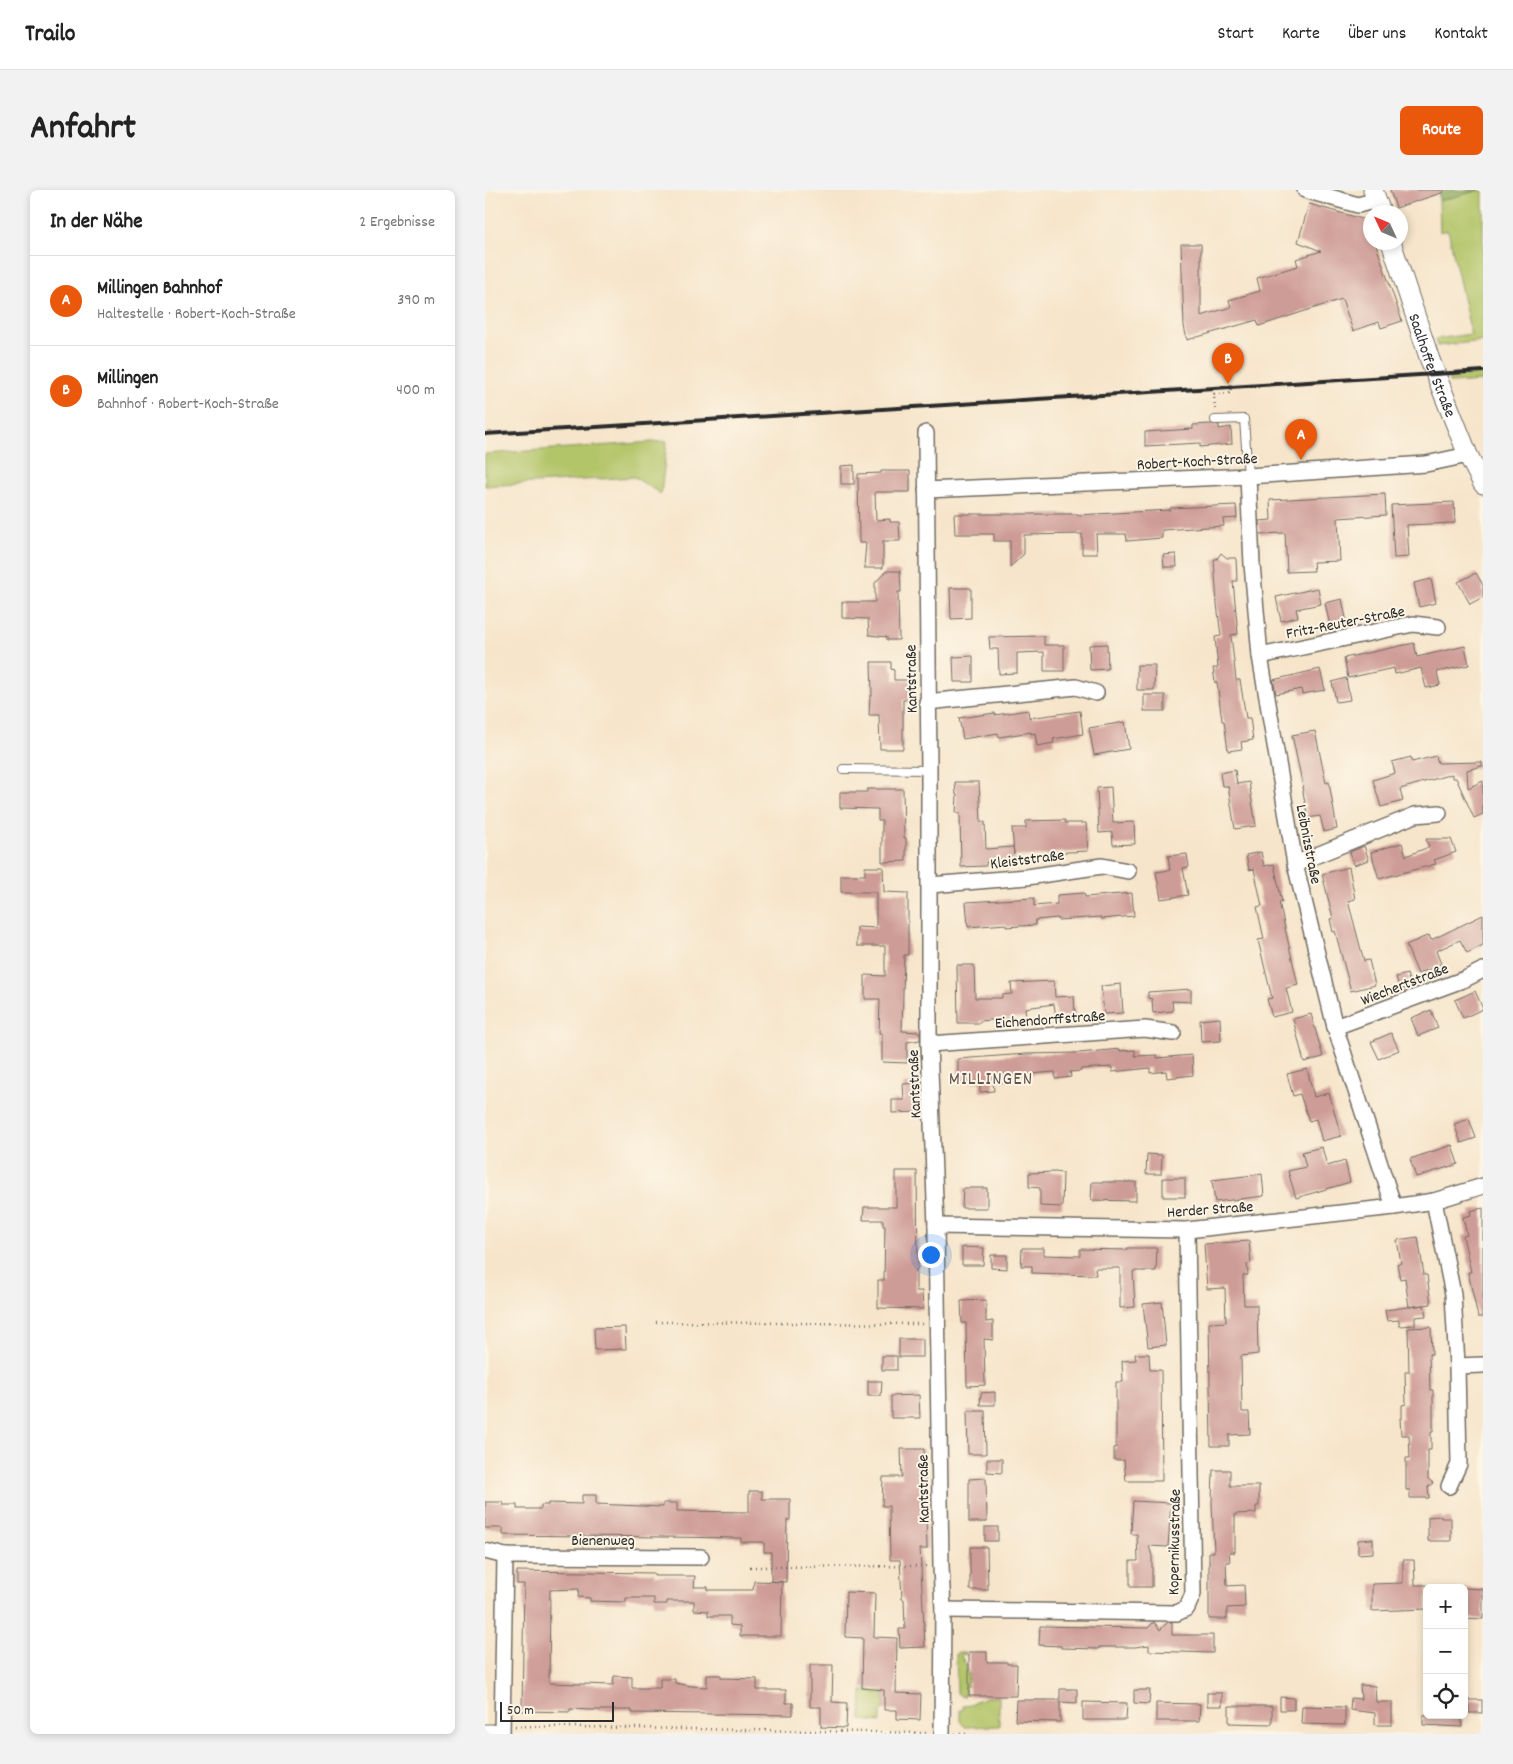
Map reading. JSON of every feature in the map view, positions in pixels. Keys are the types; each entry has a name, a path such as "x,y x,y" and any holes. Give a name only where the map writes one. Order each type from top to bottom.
{"street":[{"path":"1305,190 1358,205 1377,201"},
{"name":"Saalhoffer Straße","path":"1394,250 1430,360 1468,455 1482,481"},
{"name":"Kantstraße","path":"925,433 929,770 929,1044 938,1324 943,1610 942,1734"},
{"name":"Robert-Koch-Straße","path":"926,490 1248,476 1426,464 1468,455"},
{"name":"Leibnizstraße","path":"1248,476 1252,564 1260,656 1295,864 1335,1027 1394,1207"},
{"name":"Fritz-Reuter-Straße","path":"1260,656 1413,624 1438,627"},
{"path":"927,702 1076,687 1096,693"},
{"path":"1295,864 1415,816 1439,813"},
{"name":"Kleiststraße","path":"929,885 1027,877 1101,866 1128,871"},
{"name":"Wiechertstraße","path":"1335,1027 1465,979 1483,970"},
{"name":"Eichendorffstraße","path":"929,1044 1145,1029 1173,1033"},
{"name":"Herder Straße","path":"936,1226 1187,1230 1394,1207 1434,1201 1483,1186"},
{"path":"1434,1201 1453,1294 1457,1366 1459,1464 1449,1486"},
{"name":"Kopernikusstraße","path":"943,1610 1177,1613 1187,1608 1193,1594 1187,1230"},
{"path":"1457,1366 1483,1365"},
{"name":"Bienenweg","path":"485,1551 505,1556 701,1557"},
{"path":"485,1734 499,1731 505,1556"}],"lane":[{"path":"1215,420 1243,419 1248,476"},
{"path":"843,769 929,770"}],"path":[{"path":"1215,420 1214,394 1231,393 1230,381"},
{"path":"656,1322 938,1324"},
{"path":"750,1567 941,1566"},
{"path":"499,1731 969,1734"}],"green space":[{"path":"1439,190 1479,190 1439,201"},
{"path":"1483,190 1483,341 1437,346 1435,339 1471,334 1448,230 1440,232 1439,201"},
{"path":"1483,374 1483,381 1450,383 1448,377"},
{"path":"667,441 661,494 634,477 485,486 485,454"},
{"path":"966,1652 966,1655 963,1654 961,1656 967,1667 968,1682 966,1683 968,1686 965,1686 965,1696 960,1696 957,1693 956,1655 957,1653"},
{"path":"862,1691 884,1692 884,1710 881,1710 881,1722 861,1720"},
{"path":"987,1697 999,1697 999,1726 965,1727 960,1721 960,1710 963,1710 963,1705 974,1704 975,1701"}],"building":[{"path":"1390,190 1444,190 1444,192 1405,205 1395,205"},
{"path":"1309,204 1363,219 1363,250 1378,250 1402,321 1381,328 1379,322 1353,331 1342,299 1259,326 1257,320 1187,340 1184,326 1181,244 1201,244 1201,316 1231,307 1229,300 1260,291 1257,278 1298,266 1296,259 1321,251 1298,242"},
{"path":"1193,425 1219,425 1219,429 1231,427 1232,444 1200,447 1200,443 1145,446 1145,432 1193,429"},
{"path":"854,465 854,484 841,484 841,466"},
{"path":"881,471 910,471 910,492 875,492 876,520 890,519 890,522 899,522 900,541 883,541 883,568 864,568 866,543 859,543 858,474 881,473"},
{"path":"1385,494 1386,515 1338,518 1340,561 1313,562 1314,571 1287,572 1285,533 1260,534 1259,521 1271,520 1270,500"},
{"path":"1454,502 1455,523 1407,525 1409,557 1394,558 1391,505"},
{"path":"1236,505 1237,518 1223,519 1224,526 1162,530 1162,538 1127,541 1126,534 1096,534 1097,554 1082,554 1082,534 1024,535 1024,554 1010,567 1010,541 994,541 994,534 955,534 954,514 1078,515"},
{"path":"1221,553 1227,558 1236,558 1237,581 1233,581 1238,634 1231,635 1236,680 1240,680 1246,718 1250,718 1253,740 1241,742 1242,749 1228,751 1213,668 1218,668 1215,637 1221,636 1214,559 1217,559"},
{"path":"1176,554 1177,567 1164,567 1163,555"},
{"path":"886,571 900,571 901,592 898,592 899,640 887,640 887,637 869,635 868,619 842,618 842,602 875,602 875,583"},
{"path":"1476,573 1483,585 1483,597 1470,604 1458,582"},
{"path":"1431,579 1436,603 1419,607 1414,583"},
{"path":"950,588 971,588 971,618 951,619"},
{"path":"1318,588 1321,604 1296,609 1298,617 1281,621 1276,597"},
{"path":"1342,599 1347,623 1330,626 1325,603"},
{"path":"1044,636 1044,645 1064,645 1064,671 1044,671 1044,652 1017,653 1017,673 999,674 998,649 990,649 989,637"},
{"path":"1414,643 1417,657 1465,646 1469,665 1437,672 1440,685 1426,688 1421,668 1395,674 1394,668 1348,678 1344,658"},
{"path":"1107,644 1108,669 1090,670 1089,645"},
{"path":"973,656 973,682 954,682 953,657"},
{"path":"871,662 891,662 891,669 894,670 894,680 913,680 913,700 903,700 903,749 880,749 879,715 869,715 870,696 872,696"},
{"path":"1137,665 1155,665 1154,690 1137,690"},
{"path":"1320,669 1325,690 1302,694 1301,689 1276,694 1273,680"},
{"path":"1346,678 1350,700 1336,702 1332,682"},
{"path":"1144,695 1165,695 1165,711 1144,711"},
{"path":"1028,710 1029,718 1080,711 1083,734 1053,739 1054,743 1037,746 1035,733 1031,734 1031,732 999,737 998,733 963,739 959,718"},
{"path":"1125,722 1129,749 1094,755 1089,728"},
{"path":"1315,731 1326,783 1329,782 1337,829 1324,832 1320,816 1308,818 1292,735"},
{"path":"1436,756 1438,763 1482,762 1482,766 1467,770 1468,788 1483,781 1483,814 1474,818 1456,778 1452,778 1452,774 1400,789 1403,801 1381,807 1373,780 1395,773 1392,762 1411,757 1412,762"},
{"path":"1235,770 1237,784 1249,782 1256,826 1235,829 1228,786 1222,786 1220,773"},
{"path":"955,782 979,782 981,822 985,822 986,849 1013,847 1014,854 1012,828 1026,828 1026,821 1065,820 1065,823 1086,823 1088,851 1014,857 1014,861 986,862 986,866 961,867 960,813 956,813 957,795"},
{"path":"1111,787 1113,823 1134,822 1135,844 1113,845 1112,832 1099,833 1097,788"},
{"path":"867,789 903,789 906,861 882,862 882,821 878,821 878,809 840,808 840,792 867,792"},
{"path":"1426,839 1451,839 1456,852 1434,860 1436,864 1379,879 1371,852 1402,843 1406,856 1429,847"},
{"path":"1364,846 1369,860 1354,865 1350,852"},
{"path":"1261,852 1264,866 1274,864 1282,902 1279,902 1298,985 1286,988 1292,1012 1272,1017 1267,999 1272,998 1258,940 1264,939 1257,907 1262,906 1254,869 1249,870 1246,855"},
{"path":"1187,854 1189,867 1183,868 1188,895 1161,899 1156,872 1170,870 1168,856"},
{"path":"865,867 883,867 884,892 908,893 908,955 904,955 902,1031 920,1032 920,1040 907,1042 907,1063 882,1062 882,1033 879,1033 880,999 865,999 865,975 885,976 885,946 857,946 857,927 876,928 876,892 841,892 841,875 865,875"},
{"path":"1349,867 1355,899 1348,901 1364,961 1369,960 1375,985 1351,991 1335,931 1333,932 1330,919 1333,918 1322,874"},
{"path":"1084,893 1085,897 1132,893 1134,916 1101,919 1101,917 1058,920 1058,918 1035,920 1036,925 1006,927 1006,924 968,927 966,902 1034,898 1034,906 1057,904 1057,895"},
{"path":"1483,915 1483,945 1467,953 1460,940 1436,951 1441,964 1418,974 1406,945 1429,935 1431,940"},
{"path":"957,965 974,965 975,998 1002,998 1002,995 1012,994 1011,983 1054,981 1055,997 1074,996 1075,1016 1056,1017 1054,1004 1025,1008 1026,1017 980,1021 980,1023 958,1023"},
{"path":"1407,974 1411,987 1400,990 1396,977"},
{"path":"1121,984 1123,1013 1104,1014 1101,986"},
{"path":"1191,989 1191,1002 1172,1001 1173,1011 1153,1013 1152,999 1148,998 1148,992"},
{"path":"1475,991 1483,1009 1463,1018 1455,1000"},
{"path":"1431,1010 1438,1028 1418,1036 1411,1018"},
{"path":"1311,1014 1323,1057 1304,1062 1293,1019"},
{"path":"1220,1018 1221,1041 1201,1042 1200,1020"},
{"path":"1391,1033 1399,1050 1379,1059 1371,1042"},
{"path":"1120,1049 1120,1051 1135,1050 1135,1056 1157,1055 1157,1058 1192,1055 1193,1075 1167,1078 1166,1071 1150,1073 1150,1068 1112,1072 1112,1067 1081,1069 1081,1071 1070,1072 1071,1077 1055,1079 1055,1072 1018,1075 1018,1079 993,1081 994,1091 980,1092 980,1082 958,1083 958,1059"},
{"path":"1307,1069 1314,1097 1329,1093 1341,1136 1322,1141 1316,1119 1309,1121 1300,1094 1293,1096 1287,1074"},
{"path":"919,1083 920,1112 892,1113 892,1100 904,1100 903,1084"},
{"path":"1469,1119 1476,1138 1461,1143 1454,1124"},
{"path":"1452,1145 1458,1164 1416,1177 1410,1159"},
{"path":"1322,1147 1327,1166 1345,1161 1350,1182 1296,1198 1288,1171 1306,1167 1302,1152"},
{"path":"1147,1154 1162,1155 1161,1174 1146,1174"},
{"path":"896,1171 917,1171 918,1268 916,1270 916,1291 922,1291 923,1309 878,1308 878,1280 884,1280 885,1226 883,1226 883,1220 863,1220 864,1207 896,1207"},
{"path":"1029,1173 1063,1173 1062,1207 1040,1206 1040,1188 1029,1187"},
{"path":"1262,1174 1264,1196 1215,1202 1212,1180"},
{"path":"1163,1178 1185,1178 1185,1197 1163,1197"},
{"path":"1092,1182 1136,1182 1136,1201 1091,1200"},
{"path":"963,1188 987,1188 987,1208 962,1208"},
{"path":"1483,1208 1483,1317 1478,1317 1468,1272 1471,1272 1463,1236 1467,1235 1463,1217 1471,1215 1470,1211"},
{"path":"1418,1237 1424,1275 1427,1275 1431,1304 1409,1307 1405,1278 1400,1279 1397,1264 1401,1263 1397,1240"},
{"path":"1249,1241 1251,1263 1247,1264 1248,1275 1243,1275 1244,1305 1257,1305 1258,1354 1241,1356 1242,1412 1249,1412 1250,1434 1229,1435 1229,1446 1211,1446 1209,1323 1226,1322 1225,1288 1207,1289 1204,1244"},
{"path":"962,1247 984,1248 983,1265 962,1265"},
{"path":"1022,1248 1044,1248 1044,1255 1080,1256 1080,1249 1127,1250 1127,1248 1157,1248 1156,1271 1133,1271 1135,1307 1120,1308 1120,1268 1095,1268 1096,1275 1032,1273 1032,1266 1021,1266"},
{"path":"991,1255 1007,1255 1007,1269 991,1268"},
{"path":"986,1300 986,1322 993,1321 993,1340 984,1339 985,1385 967,1386 966,1323 962,1323 961,1301"},
{"path":"1162,1302 1166,1345 1148,1347 1143,1304"},
{"path":"1424,1305 1426,1316 1415,1317 1415,1325 1399,1326 1399,1320 1387,1321 1385,1310"},
{"path":"625,1327 626,1349 595,1350 594,1328"},
{"path":"1431,1327 1432,1354 1429,1354 1430,1390 1433,1390 1433,1432 1431,1432 1431,1450 1428,1450 1428,1479 1433,1483 1428,1487 1429,1498 1410,1498 1410,1490 1406,1490 1406,1458 1410,1458 1409,1435 1401,1435 1400,1418 1402,1418 1402,1405 1406,1404 1405,1372 1409,1372 1408,1328"},
{"path":"899,1339 923,1339 923,1357 899,1357"},
{"path":"1135,1354 1149,1354 1150,1370 1161,1370 1162,1481 1126,1481 1124,1460 1114,1460 1114,1448 1116,1448 1116,1382 1123,1382 1122,1361 1136,1360"},
{"path":"882,1356 897,1356 897,1370 882,1370"},
{"path":"868,1381 882,1381 881,1396 868,1396"},
{"path":"995,1392 995,1405 980,1405 981,1393"},
{"path":"919,1395 920,1418 891,1418 891,1396"},
{"path":"967,1411 985,1411 986,1454 968,1454"},
{"path":"901,1449 924,1449 927,1549 920,1549 925,1647 900,1648 899,1629 905,1629 900,1560 890,1560 889,1506 882,1506 883,1477 902,1477"},
{"path":"987,1459 1002,1459 1002,1473 987,1472"},
{"path":"1213,1470 1230,1470 1230,1486 1259,1486 1259,1506 1256,1506 1256,1513 1235,1514 1235,1552 1229,1552 1230,1562 1226,1562 1227,1586 1244,1585 1245,1607 1227,1608 1227,1619 1209,1619 1209,1552 1214,1552"},
{"path":"986,1478 987,1522 969,1522 969,1479"},
{"path":"749,1491 762,1491 762,1499 790,1499 790,1520 787,1520 786,1582 771,1581 771,1552 764,1552 764,1542 741,1542 741,1538 503,1535 503,1528 485,1528 485,1502 503,1502 503,1505 517,1505 517,1509 541,1509 541,1505 548,1505 548,1503 582,1504 582,1495 596,1495 596,1504 663,1507 663,1503 677,1503 677,1511 749,1512"},
{"path":"1133,1501 1171,1503 1168,1547 1149,1546 1152,1556 1152,1587 1130,1587 1130,1561 1138,1561 1137,1534 1131,1534"},
{"path":"1441,1516 1441,1518 1451,1518 1451,1541 1428,1541 1428,1517"},
{"path":"985,1527 998,1527 998,1541 985,1541"},
{"path":"1373,1539 1373,1553 1358,1554 1358,1540"},
{"path":"970,1547 987,1547 988,1590 970,1590"},
{"path":"1403,1560 1414,1560 1415,1585 1423,1585 1423,1609 1372,1611 1372,1584 1403,1583"},
{"path":"517,1571 654,1573 654,1576 695,1576 694,1587 708,1587 708,1590 753,1590 754,1581 782,1582 781,1636 740,1636 740,1626 730,1625 730,1616 708,1616 708,1611 694,1610 694,1601 667,1601 667,1604 654,1604 654,1598 626,1598 626,1602 590,1601 590,1598 578,1597 579,1589 550,1590 549,1683 613,1685 614,1676 632,1677 632,1688 660,1688 660,1679 675,1679 675,1683 707,1687 707,1675 721,1675 721,1678 757,1679 757,1690 786,1690 786,1703 793,1703 793,1715 632,1713 632,1710 570,1709 570,1712 522,1711 524,1584 517,1584"},
{"path":"1468,1588 1483,1589 1483,1619 1468,1618"},
{"path":"846,1592 875,1593 874,1637 897,1638 896,1693 921,1694 920,1720 897,1719 897,1710 884,1710 884,1690 862,1688 863,1638 845,1637"},
{"path":"1154,1622 1160,1630 1168,1622 1172,1622 1172,1635 1213,1635 1213,1653 1149,1651 1149,1645 1099,1647 1099,1649 1061,1648 1061,1646 1039,1645 1040,1626 1148,1628"},
{"path":"969,1652 987,1652 987,1662 1017,1664 1016,1696 969,1696"},
{"path":"810,1665 833,1665 832,1702 847,1703 846,1728 821,1727 821,1707 810,1707"},
{"path":"1360,1685 1375,1686 1376,1702 1392,1702 1392,1725 1375,1725 1375,1713 1350,1710 1351,1698 1361,1699"},
{"path":"1060,1689 1077,1689 1077,1703 1060,1702 1060,1722 1015,1721 1016,1700 1060,1700"},
{"path":"1134,1690 1150,1690 1149,1704 1134,1703"},
{"path":"1207,1693 1222,1693 1222,1706 1207,1706"},
{"path":"1280,1697 1294,1698 1294,1710 1280,1710"},
{"path":"1469,1700 1482,1700 1482,1713 1469,1713"},
{"path":"1083,1702 1127,1703 1126,1720 1083,1720"},
{"path":"1156,1703 1200,1704 1199,1721 1156,1721"},
{"path":"1229,1706 1272,1706 1272,1724 1229,1723"},
{"path":"1302,1706 1345,1707 1345,1725 1301,1724"},
{"path":"1423,1719 1462,1719 1462,1727 1423,1725"}],"railway":[{"path":"485,434 1483,371"}],"place":[{"name":"Millingen","path":"1228,384"},
{"name":"Millingen Bahnhof","path":"1301,460"}],"district":[{"name":"MILLINGEN","path":"991,1077"}]}
